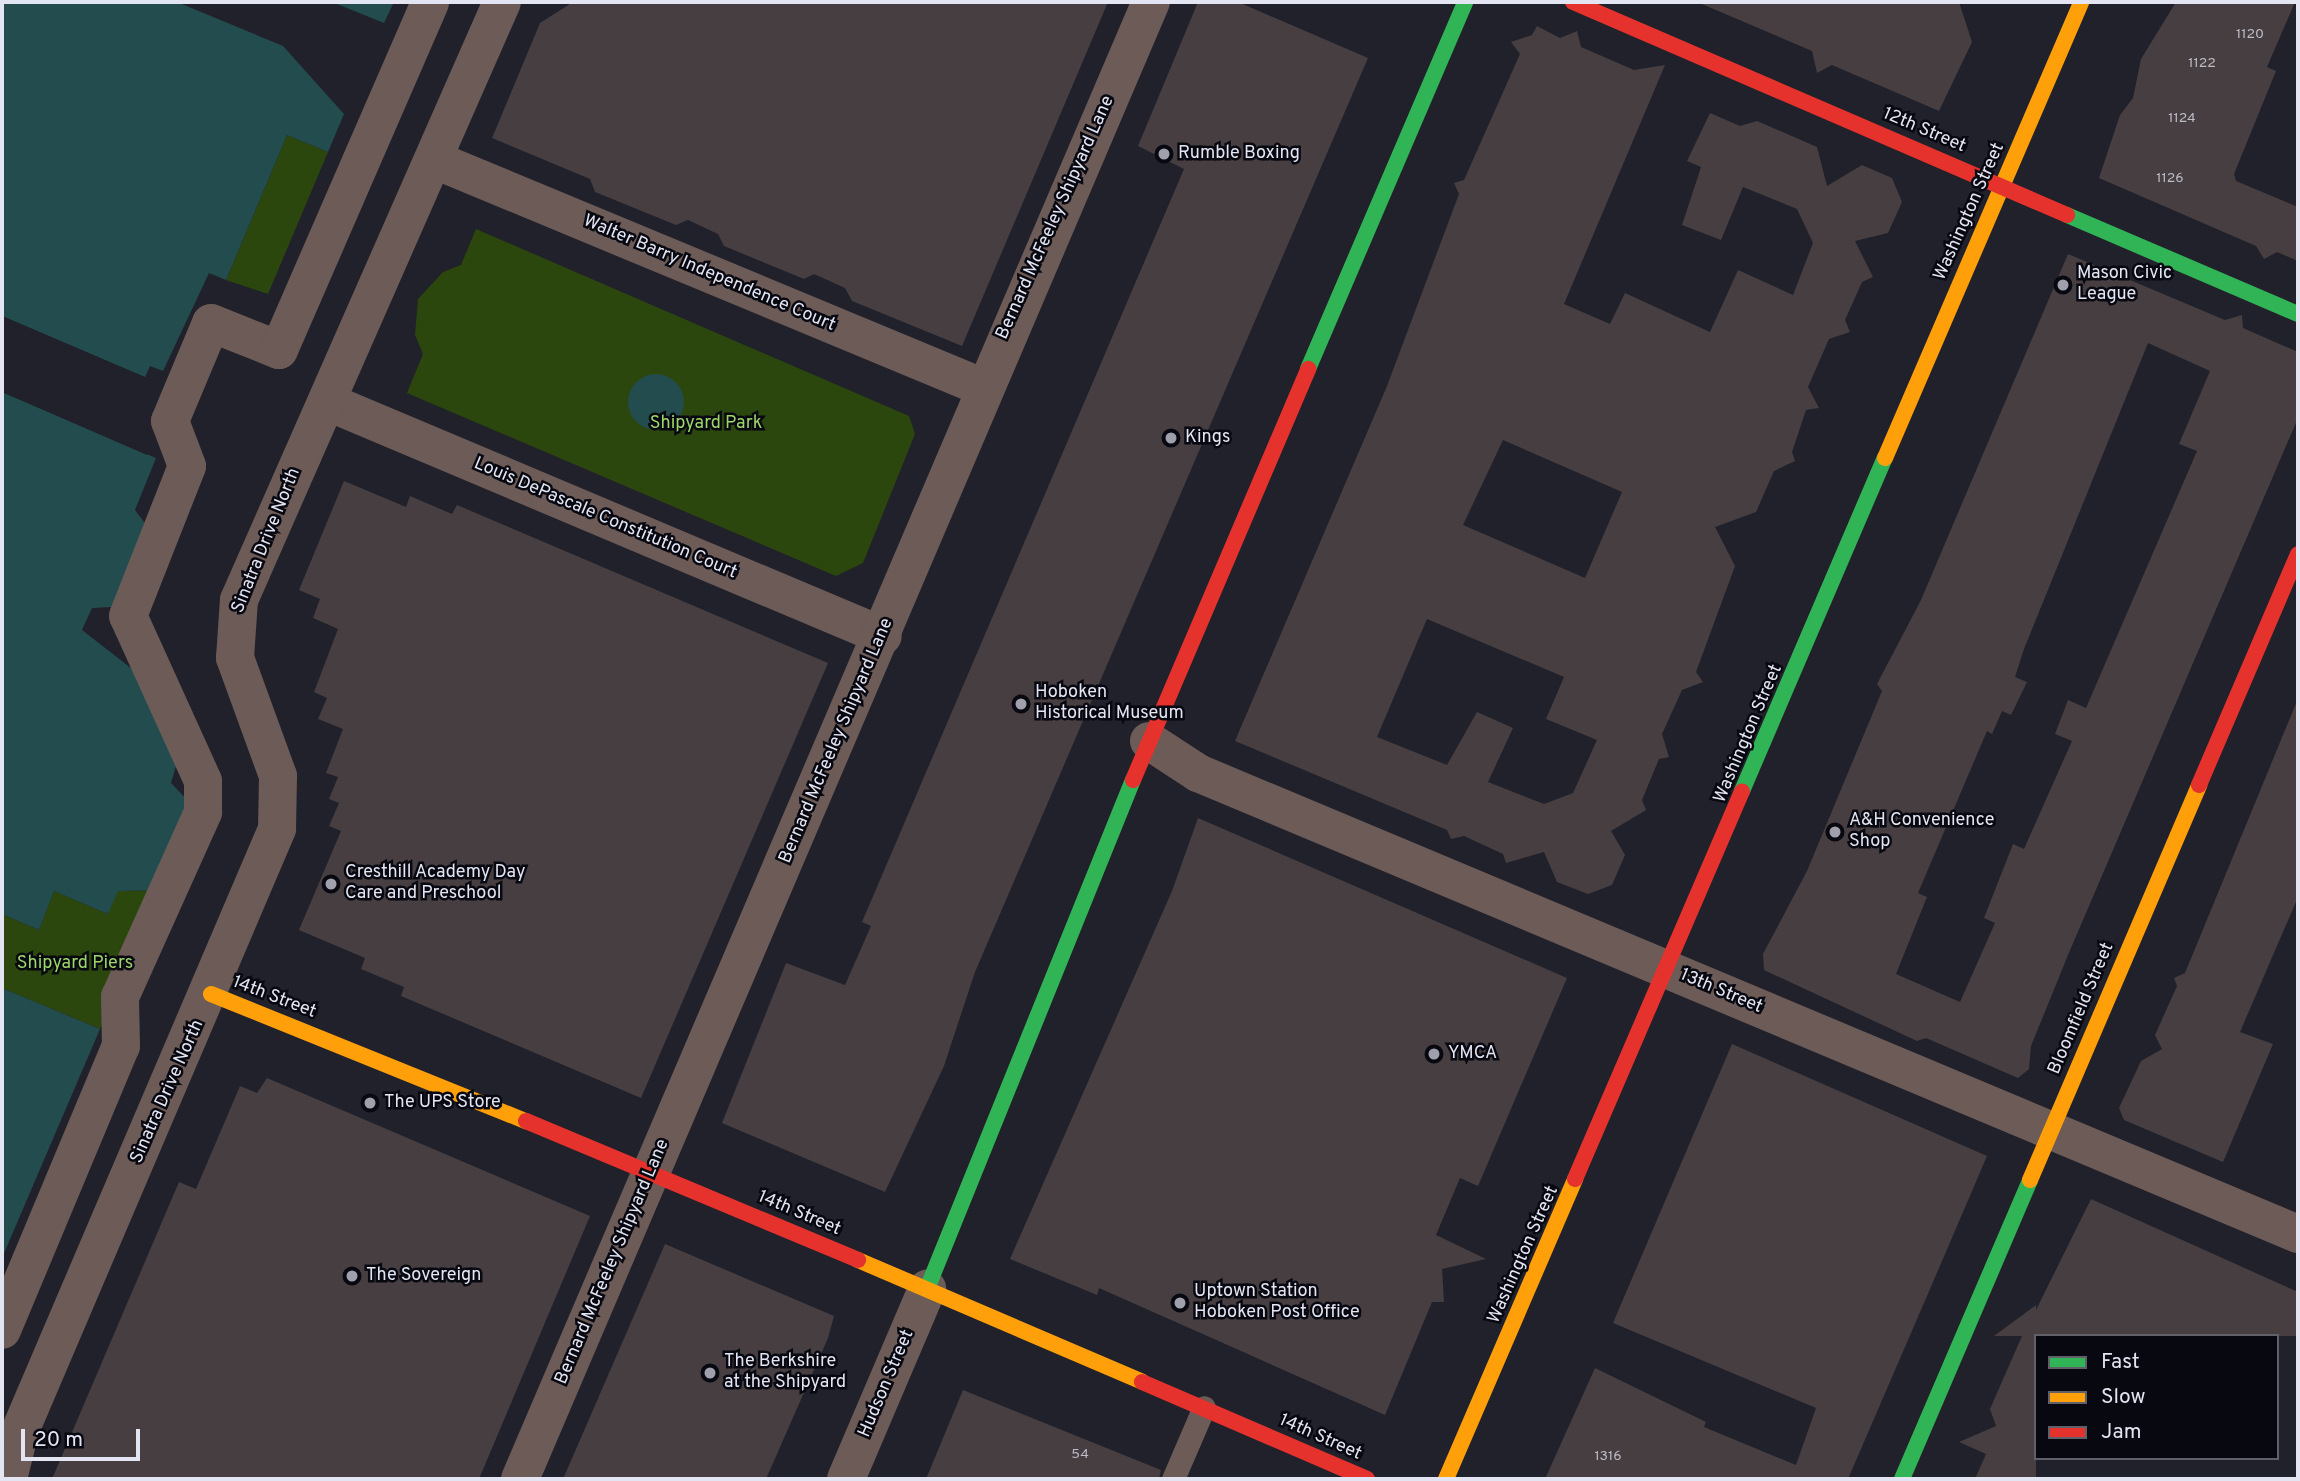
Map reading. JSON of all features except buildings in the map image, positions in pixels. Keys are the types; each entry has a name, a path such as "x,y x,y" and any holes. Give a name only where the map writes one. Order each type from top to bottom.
{"street":[{"path":"2,1330 121,1046 120,998 203,812 203,781 128,616 187,466 170,421 211,323 279,350 430,2"},
{"name":"Sinatra Drive North","path":"8,1479 20,1431 211,994 281,815 278,776 235,658 239,600 435,160 502,2"},
{"name":"Bernard McFeeley Shipyard Lane","path":"520,1479 883,636 982,387 1151,2"},
{"path":"927,1289 1149,741 1465,2"},
{"name":"12th Street","path":"1573,2 2298,314"},
{"name":"Washington Street","path":"1446,1479 1670,971 2081,2"},
{"name":"Walter Barry Independence Court","path":"435,160 982,387"},
{"name":"Louis DePascale Constitution Court","path":"328,402 883,636"},
{"name":"Bloomfield Street","path":"1902,1479 2298,554"},
{"name":"13th Street","path":"1149,741 1198,774 2298,1234"},
{"name":"14th Street","path":"211,994 653,1172 1367,1479"},
{"name":"Hudson Street","path":"846,1479 927,1289"}],"lane":[{"path":"1173,1479 1204,1407"}],"green space":[{"path":"287,135 328,152 268,294 226,280"},
{"name":"Shipyard Park","path":"476,229 909,416 915,434 863,563 836,576 407,393 423,354 415,335 418,299 443,272 461,265"},
{"name":"Shipyard Piers","path":"161,890 100,1029 2,988 2,914 39,930 54,891 108,914 117,891"}],"shaded area":[{"path":"2,2 177,2 283,46 344,114 328,152 287,135 226,280 209,273 163,371 150,366 145,377 2,316"},
{"path":"332,2 394,2 384,23"},
{"path":"650,374 662,374 676,382 684,396 682,413 676,422 662,430 650,430 633,418 628,408 628,396 640,379"},
{"path":"2,392 156,458 135,510 147,526 112,607 92,608 82,630 145,679 180,752 171,783 193,806 161,890 118,891 108,914 54,891 39,930 2,914"},
{"path":"2,988 100,1029 2,1258"}],"pier":[{"path":"2,316 144,377 145,381 2,320"},
{"path":"3,389 147,451 147,455 2,392"}],"traffic: fast":[{"path":"1308,369 1465,2"},
{"path":"2067,215 2298,314"},
{"path":"1742,791 1885,458"},
{"path":"927,1289 1133,780"},
{"path":"1902,1479 2030,1180"}],"traffic: slow":[{"path":"1885,458 2081,2"},
{"path":"2030,1180 2199,785"},
{"path":"211,994 526,1121"},
{"path":"1446,1479 1575,1179"},
{"path":"858,1260 1142,1382"}],"traffic: jam":[{"path":"1573,2 2067,215"},
{"path":"1133,780 1308,369"},
{"path":"2199,785 2298,554"},
{"path":"1575,1179 1742,791"},
{"path":"526,1121 858,1260"},
{"path":"1142,1382 1367,1479"}],"place":[{"name":"Rumble Boxing","path":"1164,154"},
{"name":"Mason Civic League","path":"2063,285"},
{"name":"Kings","path":"1171,438"},
{"name":"Hoboken Historical Museum","path":"1021,704"},
{"name":"A&H Convenience Shop","path":"1835,832"},
{"name":"Cresthill Academy Day Care and Preschool","path":"331,884"},
{"name":"YMCA","path":"1434,1054"},
{"name":"The UPS Store","path":"370,1103"},
{"name":"The Sovereign","path":"352,1276"},
{"name":"Uptown Station Hoboken Post Office","path":"1180,1303"},
{"name":"The Berkshire at the Shipyard","path":"710,1373"}]}
